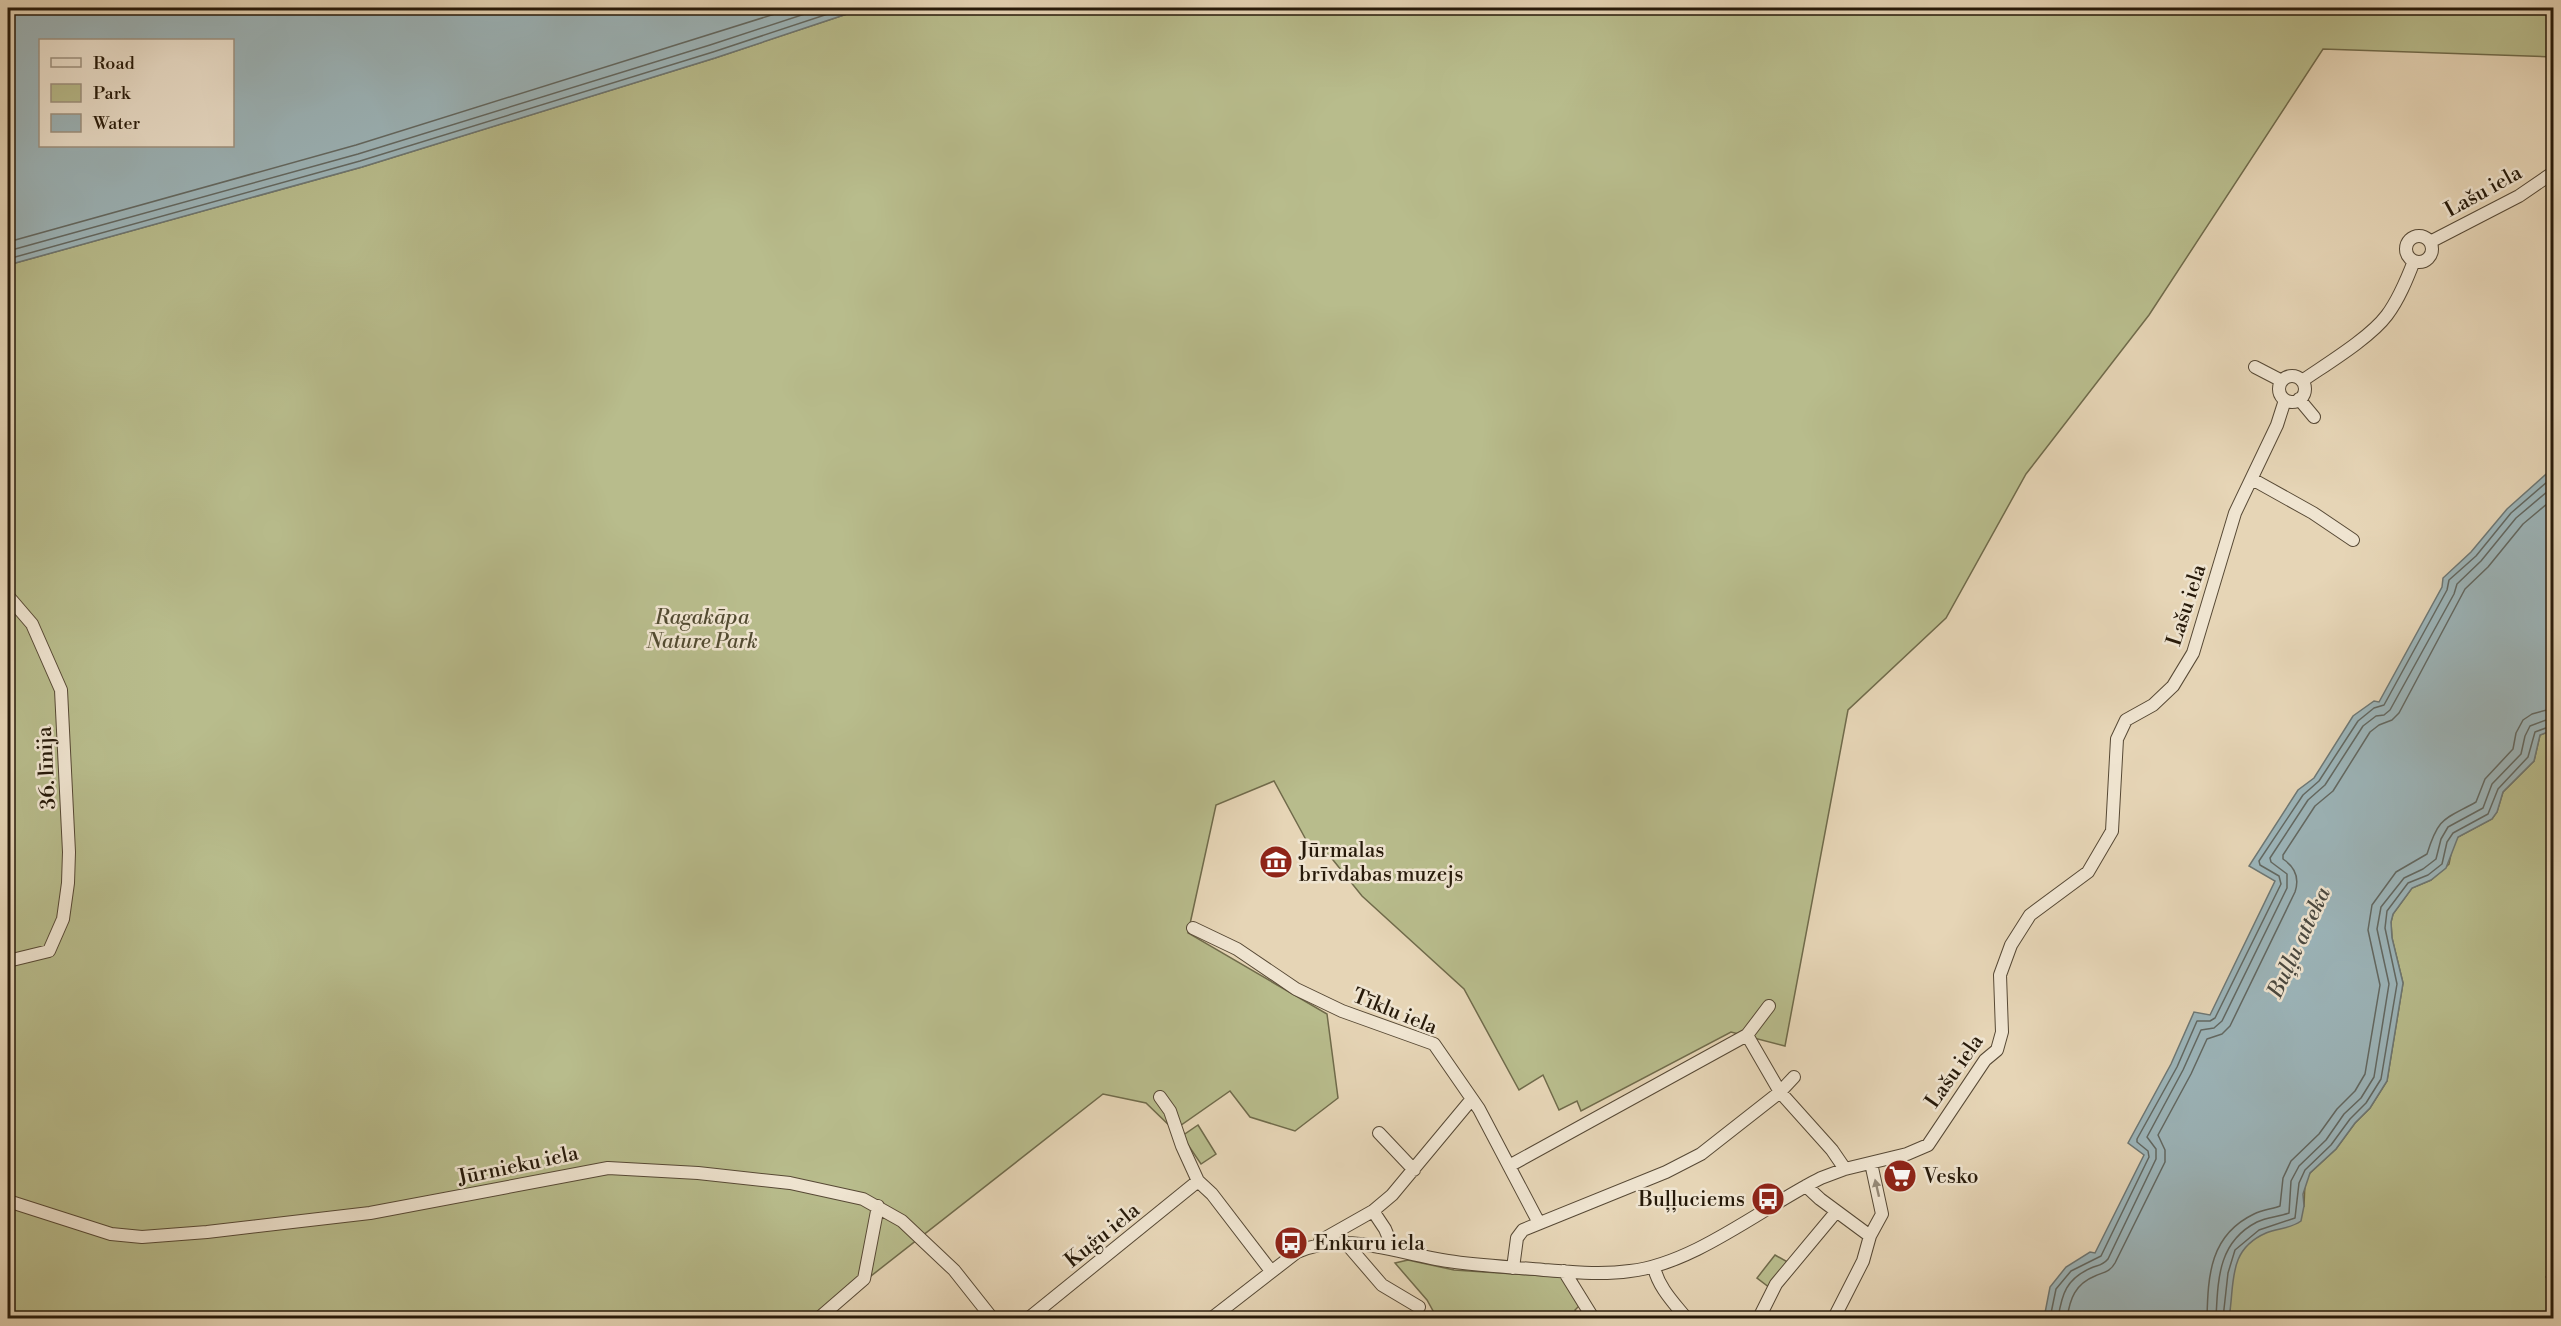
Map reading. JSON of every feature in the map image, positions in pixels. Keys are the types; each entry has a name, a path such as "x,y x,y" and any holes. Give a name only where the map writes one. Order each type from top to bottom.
{"street":[{"name":"Lašu iela","path":"2430,242 2519,196 2553,172"},
{"name":"Lašu iela","path":"2419,236 2430,242 2432,250 2429,257 2422,261 2414,261 2406,250 2411,239 2419,236"},
{"name":"Lašu iela","path":"2302,381 2351,346 2386,316 2405,283 2414,261"},
{"path":"2255,367 2282,381 2294,376 2302,381 2304,388 2299,399 2292,402 2285,400"},
{"name":"Lašu iela","path":"1311,1246 1330,1242 1346,1242 1393,1248 1448,1261 1513,1268 1620,1272 1654,1267 1685,1255 1806,1186 1845,1169 1907,1154 1928,1145 1985,1060 1997,1050 2002,1032 2000,975 2018,935 2030,915 2088,872 2112,831 2117,739 2126,720 2153,705 2173,686 2193,653 2235,513 2277,425 2285,400 2279,393 2282,381"},
{"path":"2299,399 2314,417"},
{"path":"2252,479 2313,513 2353,540"},
{"name":"36. līnija","path":"8,596 32,624 61,690 69,852 63,919 49,951 8,961"},
{"name":"Tīklu iela","path":"1193,928 1237,949 1296,989 1342,1011 1434,1044 1479,1109 1539,1223"},
{"path":"1509,1166 1747,1035 1768,1007 1760,995"},
{"path":"1747,1035 1780,1092 1832,1150 1845,1169"},
{"path":"1513,1268 1516,1238 1523,1230 1666,1172 1701,1154 1780,1092 1794,1077"},
{"path":"1160,1097 1170,1111 1182,1146 1198,1181 1212,1194 1271,1271"},
{"path":"1212,1318 1297,1252 1373,1211 1392,1195 1471,1100"},
{"path":"1379,1133 1414,1170"},
{"path":"1833,1318 1863,1261 1870,1236 1882,1214 1871,1163"},
{"name":"Jūrnieku iela","path":"8,1201 111,1234 142,1237 207,1232 370,1213 608,1168 698,1173 790,1183 863,1199 902,1221 954,1270 992,1318"},
{"name":"Kuģu iela","path":"1029,1318 1198,1181"},
{"path":"1806,1186 1836,1212 1870,1236"},
{"path":"819,1318 864,1278 878,1206"},
{"path":"1373,1211 1385,1229 1393,1248"},
{"path":"1759,1318 1776,1284 1836,1212"},
{"path":"1346,1242 1382,1285 1419,1308"},
{"path":"1654,1267 1655,1275 1686,1318"},
{"path":"1564,1271 1593,1318"}],"green space":[{"name":"Ragakāpa Nature Park","path":"865,8 2553,8 2553,57 2323,49 2149,315 2026,474 1946,618 1848,710 1785,1046 1731,1032 1581,1111 1577,1101 1559,1110 1543,1075 1519,1090 1464,989 1362,896 1329,855 1311,849 1274,781 1216,805 1188,933 1327,1014 1338,1098 1295,1131 1250,1117 1230,1091 1174,1130 1146,1103 1103,1094 834,1305 822,1318 8,1318 8,265 362,167 715,58"},
{"path":"2553,730 2554,1267 2546,1277 2553,1280 2554,1300 2542,1318 2141,1318 2246,1168 2304,1206 2305,1183 2310,1173 2336,1149 2355,1123 2370,1108 2387,1081 2403,983 2392,938 2393,914 2412,888 2431,880 2449,864 2453,844 2458,837 2492,819 2497,812 2503,792 2534,761 2540,735"},
{"path":"1198,1125 1216,1154 1201,1164 1182,1136"},
{"path":"1775,1255 1793,1265 1774,1291 1757,1278"},
{"path":"1408,1260 1454,1270 1561,1277 1580,1305 1575,1310 1580,1318 1437,1318 1427,1300 1395,1263"}],"water":[{"path":"8,8 865,8 715,58 362,167 8,265"},
{"name":"Buļļu atteka","path":"2553,468 2553,730 2540,735 2534,761 2503,792 2497,812 2492,819 2458,837 2446,868 2431,880 2412,888 2393,914 2392,938 2403,983 2387,1081 2370,1108 2355,1123 2336,1149 2310,1173 2303,1194 2304,1206 2301,1221 2253,1240 2239,1258 2233,1280 2229,1318 2044,1318 2050,1287 2066,1267 2090,1252 2095,1253 2144,1155 2128,1143 2171,1064 2194,1012 2210,1015 2275,881 2249,866 2298,790 2314,778 2353,716 2374,701 2379,702 2442,587 2443,578 2471,552 2507,509"}],"place":[{"name":"Jūrmalas brīvdabas muzejs","path":"1276,862"},
{"name":"Vesko","path":"1900,1176"},
{"name":"Buļļuciems","path":"1768,1199"},
{"name":"Enkuru iela","path":"1291,1243"}]}
